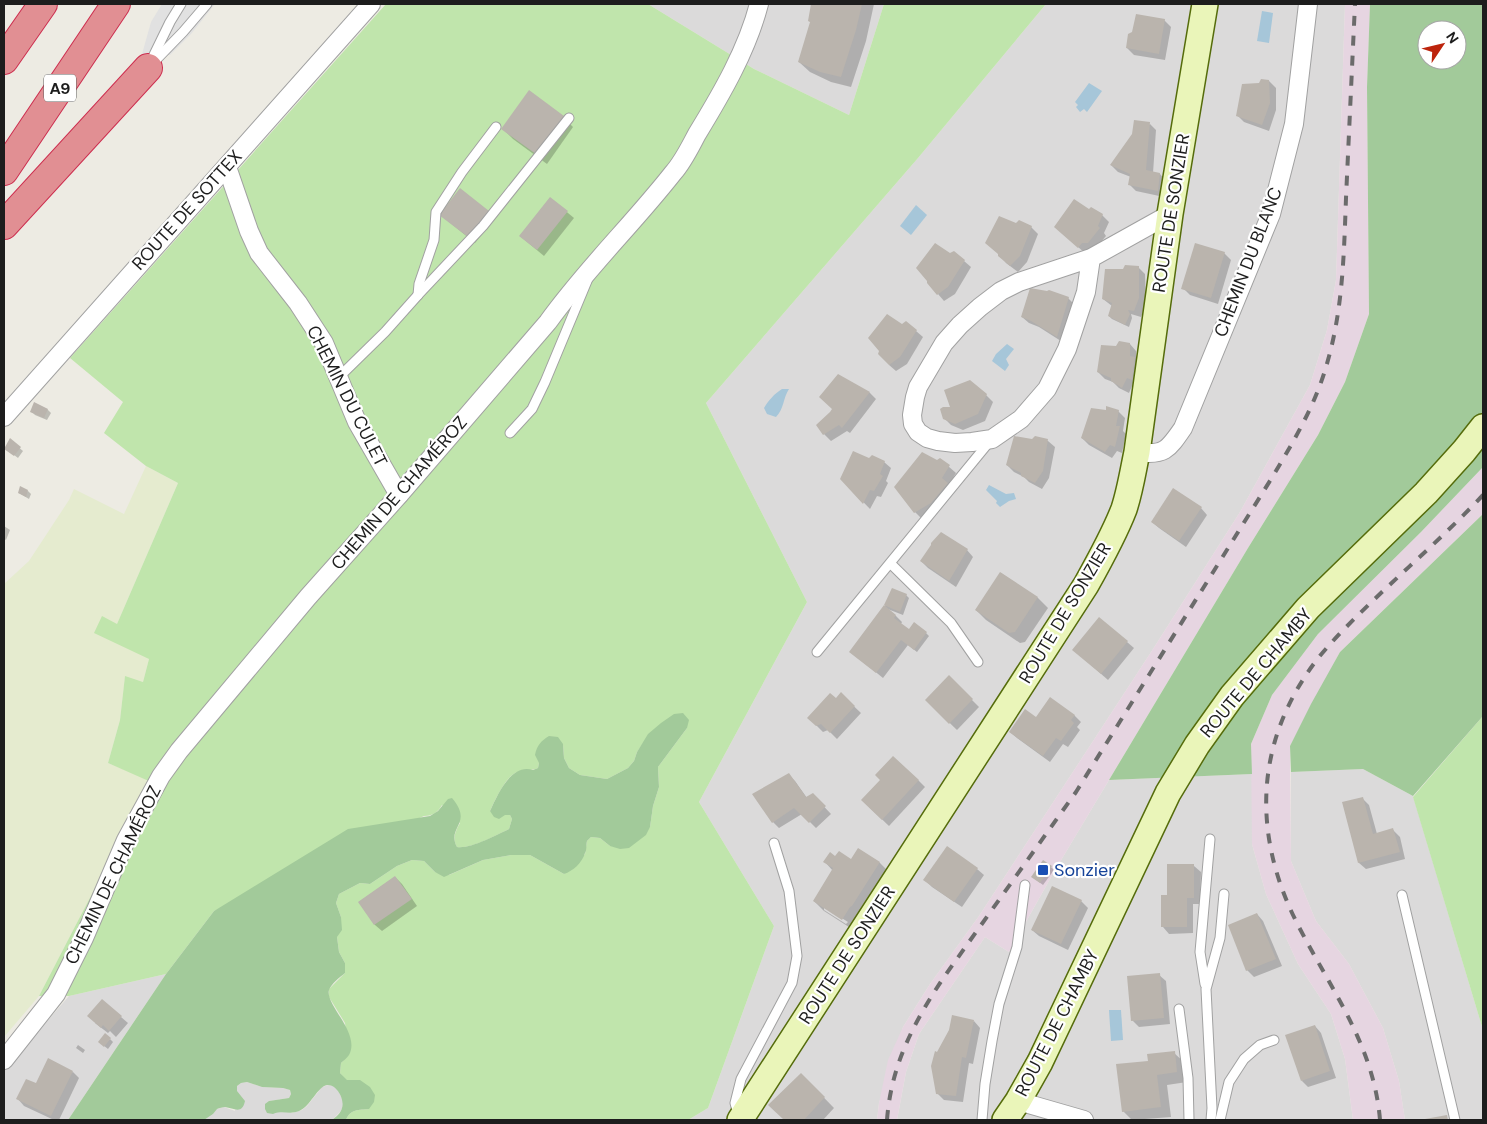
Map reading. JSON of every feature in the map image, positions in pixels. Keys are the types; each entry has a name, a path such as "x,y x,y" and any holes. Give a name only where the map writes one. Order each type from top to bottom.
{"highway":[{"path":"4,60 43,4"},
{"name":"A9","path":"4,171 116,4"},
{"path":"4,224 148,68"}],"street":[{"name":"ROUTE DE SOTTEX","path":"4,417 371,4"},
{"name":"CHEMIN DE CHAMÉROZ","path":"4,1060 56,994 84,938 126,840 161,776 179,751 308,597 399,495 548,322 568,294 675,171 721,95 753,27 759,4"},
{"name":"ROUTE DE SONZIER","path":"744,1116 1086,585 1105,550 1124,508 1137,452 1170,214 1205,4"},
{"name":"CHEMIN DU BLANC","path":"1137,452 1157,453 1170,448 1183,428 1270,214 1294,124 1308,4"},
{"name":"CHEMIN DU CULET","path":"226,167 259,253 298,303 324,343 357,422 399,495"},
{"path":"1091,258 1086,292 1067,349 1047,389 1021,419 992,439 955,443 927,438 918,432 913,424 912,415 918,387 944,342 980,307 1001,291 1020,282 1091,258 1170,214"},
{"name":"ROUTE DE CHAMBY","path":"1011,1110 1044,1053 1168,793 1197,745 1232,696 1308,608 1426,494 1483,427"},
{"path":"1011,1110 1084,1120"}],"lane":[{"path":"148,68 181,4"},
{"path":"148,68 184,32 206,4"},
{"path":"338,378 385,332 483,226 569,118"},
{"path":"418,295 419,284 434,240 436,212 462,172 496,128"},
{"path":"510,433 532,409 546,382 591,269"},
{"path":"817,652 992,439"},
{"path":"891,564 951,623 978,662"},
{"path":"1210,839 1200,952 1206,989 1211,1120"},
{"path":"744,1116 735,1103 740,1079 792,982 797,956 789,891 774,843"},
{"path":"982,1120 985,1084 992,1041 1000,1004 1017,947 1025,885"},
{"path":"1206,989 1220,938 1224,894"},
{"path":"1402,895 1456,1120"},
{"path":"1179,1009 1188,1078 1189,1120"},
{"path":"1220,1120 1229,1082 1244,1059 1260,1045 1274,1040"}],"shaded area":[{"path":"162,4 215,4 191,34 170,55 142,54 151,22"},
{"path":"648,4 884,4 849,115 754,69"},
{"path":"1046,4 1345,4 1336,280 1327,330 1310,385 1240,512 979,916 930,984 903,1027 879,1103 877,1120 688,1120 708,1108 774,926 699,802 807,602 706,403 918,158"},
{"path":"1345,4 1370,4 1367,87 1369,314 1345,382 1318,435 1054,872 1009,952 985,937 919,1034 906,1072 897,1120 877,1120 888,1060 903,1027 930,984 979,916 1240,512 1310,385 1327,330 1336,280"},
{"path":"1483,467 1483,514 1340,652 1290,746 1291,861 1316,921 1349,964 1383,1028 1399,1081 1405,1120 1353,1120 1345,1059 1331,1014 1298,964 1266,894 1252,844 1251,744 1272,695 1318,634 1421,532"},
{"path":"1363,769 1413,796 1483,1030 1483,1120 1405,1120 1399,1081 1383,1028 1349,964 1316,921 1291,861 1291,772"},
{"path":"1252,774 1252,844 1266,894 1298,964 1331,1014 1345,1059 1353,1120 897,1120 906,1072 919,1034 985,937 1009,952 1109,780"},
{"path":"166,974 68,1120 4,1120 4,1071 69,996"},
{"path":"247,1082 262,1087 290,1090 289,1098 269,1101 278,1112 292,1113 302,1110 322,1087 328,1085 334,1086 339,1092 343,1106 341,1111 332,1120 204,1120 213,1114 216,1109 224,1107 235,1111 237,1086"}],"green space":[{"path":"386,4 648,4 754,69 849,115 884,4 1046,4 918,158 706,403 807,602 699,802 774,926 708,1108 688,1120 346,1120 352,1112 369,1109 340,1073 341,1063 349,1054 345,1023 329,997 329,989 345,973 345,963 339,952 337,937 341,917 336,903 339,894 360,883 370,884 397,866 412,860 424,861 435,872 449,875 483,860 511,855 530,855 564,874 585,854 587,841 591,837 600,838 610,846 650,827 653,806 659,787 658,767 687,728 643,743 634,761 628,768 607,779 580,775 569,768 564,758 563,744 539,763 538,768 514,774 506,782 490,811 510,815 512,819 509,829 491,838 470,846 457,847 455,835 460,823 442,805 433,814 424,816 214,911 166,974 69,996 39,996 151,782 108,763 120,720 125,676 143,682 149,659 94,633 102,616 117,624 178,483 146,466 104,433 123,402 70,358"},
{"path":"1370,4 1483,4 1483,467 1421,532 1318,634 1272,695 1251,744 1252,774 1109,780 1318,435 1345,382 1369,314 1367,87"},
{"path":"146,466 178,483 117,624 149,659 143,682 125,677 120,720 108,763 152,781 39,996 4,1037 4,584 29,561 69,500 74,489 124,514"},
{"path":"1483,514 1483,716 1413,796 1363,769 1291,772 1290,746 1340,652"},
{"path":"683,713 689,720 687,728 658,767 659,787 653,806 650,827 646,835 629,848 620,849 610,846 600,838 591,837 587,841 584,857 574,869 564,874 530,855 511,855 483,860 444,877 435,872 424,861 412,860 397,866 370,884 360,883 339,894 336,903 341,917 342,930 337,937 339,952 345,963 345,973 332,985 329,990 329,996 350,1038 351,1047 349,1055 341,1063 340,1073 347,1080 360,1080 370,1087 375,1095 374,1102 369,1109 352,1112 346,1120 332,1120 341,1112 343,1105 337,1090 331,1085 327,1085 320,1089 307,1105 299,1111 293,1113 267,1113 265,1104 269,1101 289,1098 290,1090 262,1087 247,1082 237,1086 237,1091 245,1101 242,1108 237,1110 225,1107 219,1108 204,1120 68,1120 166,974 214,911 348,829 430,816 438,811 448,799 452,798 461,814 455,835 457,847 469,846 483,841 509,829 512,819 510,815 505,815 499,819 494,817 490,811 501,789 512,775 525,769 533,770 538,768 539,763 535,755 537,749 549,736 558,737 563,744 564,758 569,768 580,775 607,779 628,768 634,761 648,734 674,714"},
{"path":"1483,716 1483,1030 1413,797"}],"water":[{"path":"1262,11 1273,13 1269,43 1257,41"},
{"path":"1089,83 1102,91 1087,112 1084,109 1080,112 1075,102"},
{"path":"916,205 927,215 911,235 900,226"},
{"path":"1007,344 1014,349 1006,359 1009,365 1005,371 992,361 996,354"},
{"path":"782,389 789,389 779,414 776,417 767,414 764,408 772,397"},
{"path":"989,485 1006,494 1014,493 1016,499 1000,507 986,490"},
{"path":"1109,1010 1121,1010 1123,1040 1111,1041"}],"building":[{"path":"811,4 862,4 841,77 820,72 798,62 810,22 808,21"},
{"path":"1136,14 1165,19 1159,54 1126,48 1128,34 1132,32"},
{"path":"1261,79 1269,80 1270,103 1262,125 1236,116 1242,84 1259,83"},
{"path":"529,90 564,116 536,154 501,129"},
{"path":"1134,120 1150,122 1146,170 1160,173 1158,191 1128,185 1130,174 1110,165 1132,134"},
{"path":"460,188 489,211 468,237 439,215"},
{"path":"550,197 568,211 537,250 519,236"},
{"path":"1074,199 1089,209 1091,207 1103,214 1098,226 1100,228 1088,243 1082,243 1078,248 1054,227"},
{"path":"999,216 1016,223 1019,220 1032,226 1020,256 1010,266 985,243"},
{"path":"935,243 950,253 954,251 965,260 948,287 937,295 916,268"},
{"path":"1195,243 1225,252 1211,298 1181,289"},
{"path":"1125,265 1139,266 1139,298 1134,311 1128,310 1130,314 1125,325 1108,316 1112,303 1102,299 1105,269 1123,269"},
{"path":"1030,288 1049,290 1069,297 1057,337 1021,317"},
{"path":"887,314 902,324 906,321 917,330 900,357 889,365 878,354 879,351 868,338"},
{"path":"1119,341 1130,343 1130,356 1135,357 1132,380 1127,378 1122,388 1111,381 1111,378 1097,372 1101,345 1116,346"},
{"path":"838,374 870,392 842,428 839,425 823,435 816,425 832,409 819,397"},
{"path":"970,380 987,394 978,414 955,424 943,419 940,409 950,407 944,390"},
{"path":"34,402 48,409 44,418 30,412"},
{"path":"1106,406 1119,410 1116,426 1120,426 1115,447 1110,445 1105,452 1081,438 1091,408 1106,410"},
{"path":"1014,436 1032,439 1035,436 1048,439 1043,471 1035,483 1006,465"},
{"path":"10,438 21,447 14,456 4,449"},
{"path":"853,451 869,458 872,455 885,461 880,474 883,476 874,491 870,490 863,504 840,479"},
{"path":"922,452 937,460 940,458 950,465 942,478 948,483 931,503 914,513 894,487"},
{"path":"20,486 28,490 26,497 18,493"},
{"path":"1173,488 1202,507 1179,541 1151,522"},
{"path":"941,532 968,549 949,581 920,561 931,543"},
{"path":"1000,572 1038,597 1015,632 1009,633 975,610"},
{"path":"892,588 907,594 900,612 884,605"},
{"path":"884,605 896,615 894,618 909,629 914,622 927,632 914,650 901,640 876,673 849,652"},
{"path":"1099,617 1128,641 1101,674 1072,650"},
{"path":"949,675 973,699 949,724 925,700"},
{"path":"841,692 855,706 830,733 821,724 816,726 807,718 830,693 836,698"},
{"path":"1050,697 1075,715 1071,720 1074,723 1061,741 1056,738 1043,756 1009,732 1025,709 1036,717"},
{"path":"893,756 919,780 882,820 861,800 880,780 875,775"},
{"path":"789,773 806,797 813,793 826,806 809,823 794,808 772,823 752,794"},
{"path":"1363,797 1373,834 1393,828 1400,852 1358,863 1342,802"},
{"path":"947,846 978,868 954,902 923,880"},
{"path":"858,848 880,862 842,920 813,901 833,868 823,862 830,852 835,856 839,851 851,859"},
{"path":"1043,860 1052,866 1040,883 1031,877"},
{"path":"1167,864 1194,864 1194,898 1187,898 1187,927 1161,927 1161,895 1167,895"},
{"path":"395,876 412,899 374,925 358,902"},
{"path":"1052,886 1082,900 1061,944 1031,930"},
{"path":"1257,913 1276,959 1246,971 1228,925"},
{"path":"1160,973 1164,1018 1131,1021 1127,976"},
{"path":"102,999 122,1016 109,1031 103,1025 101,1028 87,1016"},
{"path":"952,1015 974,1020 966,1058 962,1057 956,1096 936,1094 931,1066 935,1051 937,1052 949,1030"},
{"path":"1315,1025 1330,1071 1301,1081 1285,1035"},
{"path":"105,1033 111,1038 104,1047 98,1042"},
{"path":"1175,1051 1177,1072 1157,1075 1161,1107 1122,1112 1116,1064 1148,1061 1147,1054"},
{"path":"48,1058 73,1071 51,1116 16,1099 26,1079 36,1083"},
{"path":"801,1073 825,1097 804,1120 784,1120 768,1105"},
{"path":"1447,1115 1448,1120 1425,1120 1425,1119"}],"railway":[{"path":"887,1120 889,1100 899,1062 923,1011 944,977 1076,792 1273,476 1297,434 1318,391 1333,340 1340,300 1355,4"},
{"path":"1380,1120 1376,1093 1360,1043 1338,997 1299,927 1283,892 1273,858 1267,823 1267,789 1271,755 1282,721 1298,689 1319,657 1357,616 1483,495"}],"place":[{"name":"Sonzier","path":"1043,870"}]}
